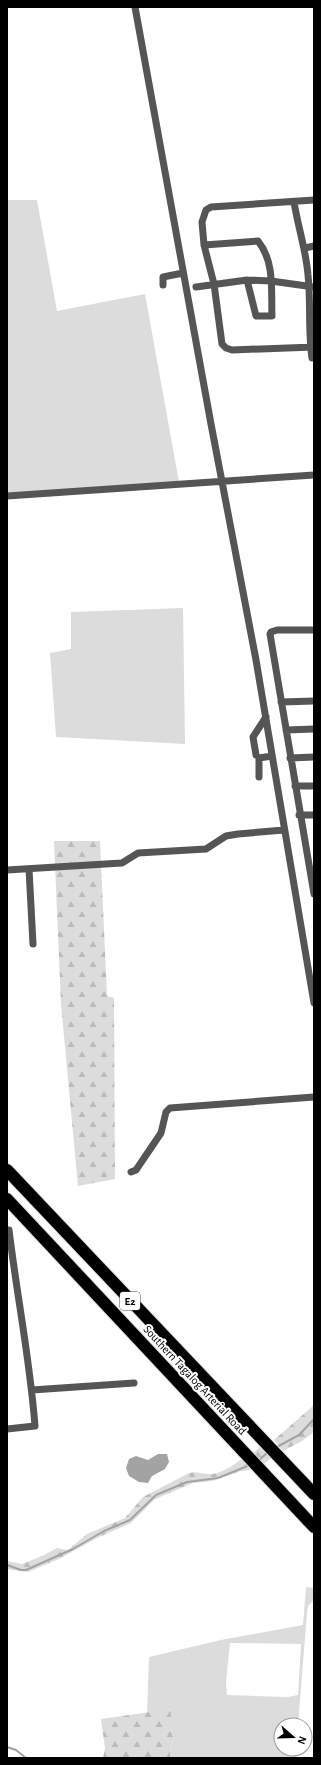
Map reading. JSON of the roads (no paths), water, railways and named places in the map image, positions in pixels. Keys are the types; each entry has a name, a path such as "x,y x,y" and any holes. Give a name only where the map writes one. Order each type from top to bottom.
{"highway":[{"name":"Southern Tagalog Arterial Road","path":"7,1170 314,1494"},
{"name":"Southern Tagalog Arterial Road","path":"7,1199 314,1527"}],"street":[{"path":"135,7 221,481 266,717 314,1003"},
{"path":"312,347 232,350 226,348 222,344 214,284 204,245 202,222 206,210 211,207 314,200"},
{"path":"294,202 298,228 305,248 311,287 312,358"},
{"path":"204,245 258,241 265,250 269,262 272,316 256,316 247,280"},
{"path":"305,248 314,246"},
{"path":"163,285 163,277 183,273"},
{"path":"196,287 247,280 271,281 311,287"},
{"path":"7,496 186,485 221,481 314,475"},
{"path":"314,630 271,632 294,786 312,870 314,894"},
{"path":"281,702 314,701"},
{"path":"256,755 253,737 266,717"},
{"path":"286,730 314,729"},
{"path":"259,777 258,758 272,756"},
{"path":"290,758 314,757"},
{"path":"294,786 314,786"},
{"path":"299,815 314,815"},
{"path":"7,870 122,863 138,853 206,849 226,836 284,830"},
{"path":"305,843 314,842"},
{"path":"29,869 33,944"},
{"path":"131,1172 136,1170 161,1133 166,1112 170,1108 314,1096"},
{"path":"7,1429 35,1426 32,1390 9,1230"},
{"path":"32,1390 134,1383"}],"waterway":[{"path":"275,1448 299,1435 314,1419"},
{"path":"258,1461 268,1452"},
{"path":"7,1565 21,1570 26,1570 73,1549 104,1531 130,1520 156,1495 187,1482 218,1478 250,1465"},
{"path":"7,1747 16,1750 26,1758"}]}
